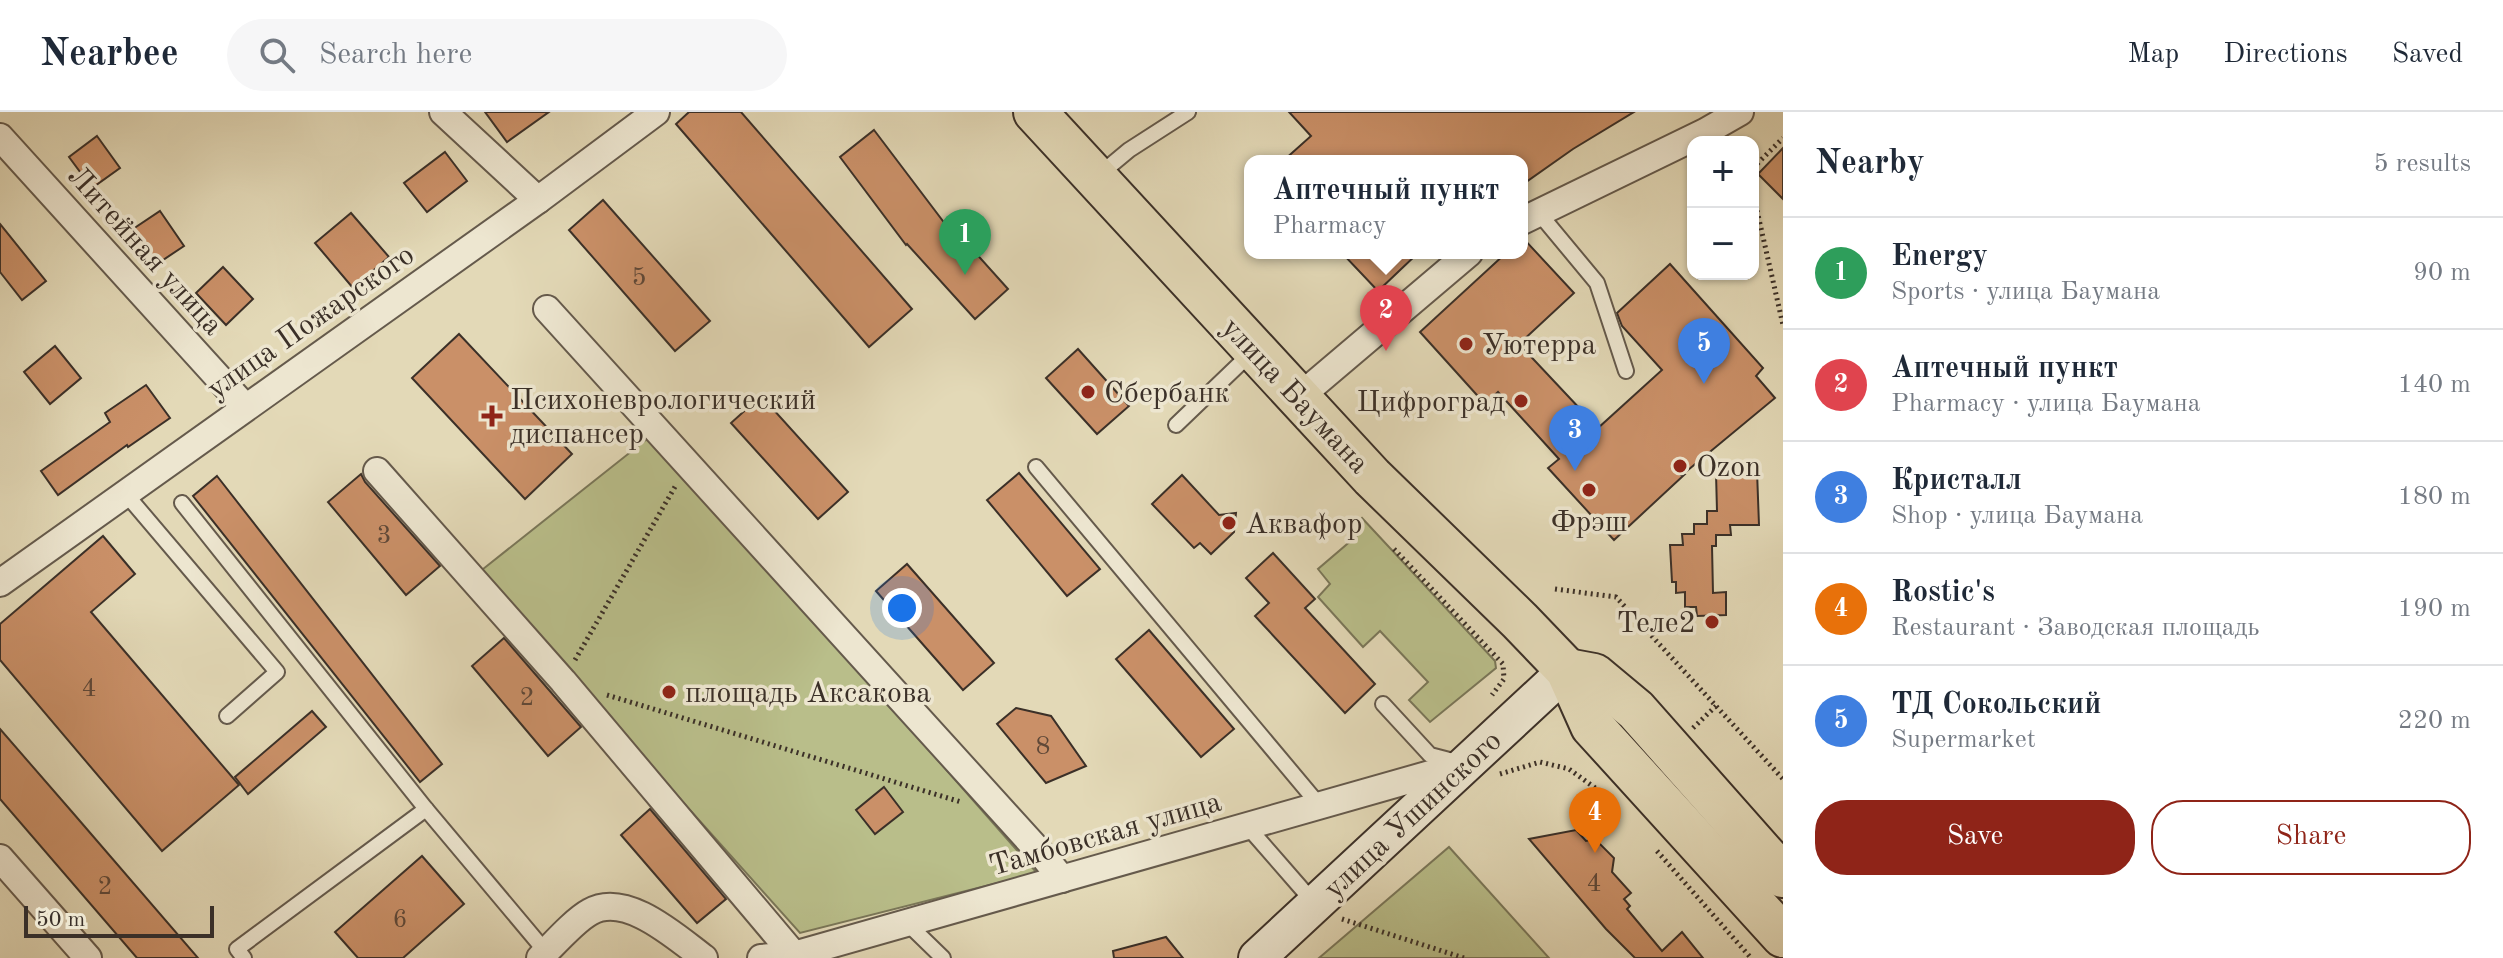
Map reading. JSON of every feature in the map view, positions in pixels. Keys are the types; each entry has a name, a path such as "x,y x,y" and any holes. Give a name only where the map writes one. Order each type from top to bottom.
{"main road":[{"name":"улица Баумана","path":"1035,112 1372,477 1567,670"},
{"path":"1567,670 1594,675 1636,710 1783,876"},
{"path":"1567,670 1592,726 1783,936"}],"street":[{"path":"443,112 538,200"},
{"name":"улица Пожарского","path":"0,583 538,200 656,112"},
{"path":"1530,217 1740,112"},
{"name":"Литейная улица","path":"0,137 245,407"},
{"path":"1298,398 1462,259"},
{"path":"547,309 1062,879"},
{"path":"377,471 563,681 794,955"},
{"name":"улица Ушинского","path":"1257,958 1315,904 1481,770 1567,670"},
{"name":"Тамбовская улица","path":"761,958 794,955 1320,806 1481,770"},
{"path":"0,858 88,958"},
{"path":"543,955 590,911 610,906 643,914 704,958"}],"lane":[{"path":"1096,178 1129,150 1188,112"},
{"path":"1530,217 1597,283 1626,371"},
{"path":"1176,425 1254,350"},
{"path":"1036,467 1320,806"},
{"path":"125,493 277,672 227,716"},
{"path":"182,503 543,955"},
{"path":"1383,704 1430,755 1481,770"},
{"path":"244,958 237,949 426,809"},
{"path":"1247,826 1315,904"},
{"path":"907,923 943,958"}],"path":[{"path":"1759,162 1783,138"},
{"path":"1756,208 1783,325"},
{"path":"687,464 563,681 1008,817"},
{"path":"1555,589 1616,597 1783,779"},
{"path":"1690,732 1716,706"},
{"path":"1481,770 1540,762 1569,769 1614,802"},
{"path":"1656,850 1751,958"},
{"path":"1352,908 1341,918 1464,958"}],"green space":[{"path":"652,435 1037,873 800,933 478,573"},
{"path":"1362,518 1495,661 1496,668 1430,722 1409,700 1428,682 1380,631 1363,647 1318,597 1330,584 1318,569 1360,533 1355,525"},
{"path":"1449,847 1549,958 1319,958"}],"building":[{"path":"485,112 549,112 507,142"},
{"path":"689,112 741,112 912,309 869,347 676,124"},
{"path":"1289,112 1634,112 1528,181 1528,155 1290,155 1311,136"},
{"path":"874,130 952,233 955,230 1008,289 975,319 906,245 840,157"},
{"path":"97,136 120,168 92,188 69,157"},
{"path":"1783,148 1783,199 1759,175"},
{"path":"445,152 467,181 427,212 404,183"},
{"path":"603,200 710,321 675,351 569,230"},
{"path":"160,211 184,246 157,264 133,229"},
{"path":"351,213 389,257 353,288 315,243"},
{"path":"0,224 46,281 22,300 0,272"},
{"path":"1528,243 1574,293 1519,344 1598,428 1662,370 1622,326 1617,313 1670,264 1763,368 1756,376 1775,398 1682,475 1614,540 1548,468 1559,459 1498,392 1485,404 1420,332 1499,259 1528,259"},
{"path":"1348,259 1412,259 1378,291"},
{"path":"223,267 253,299 226,325 196,293"},
{"name":"Психоневрологический диспансер","path":"459,334 572,454 525,499 412,378"},
{"path":"55,346 81,378 50,404 24,372"},
{"name":"Сбербанк","path":"1078,349 1129,406 1097,434 1046,378"},
{"path":"146,385 170,418 58,495 41,471 110,422 105,413"},
{"path":"761,396 848,492 818,519 731,423"},
{"path":"1757,471 1759,525 1730,525 1731,535 1716,535 1716,546 1712,546 1713,593 1726,592 1726,615 1697,616 1696,607 1685,607 1685,592 1676,593 1676,582 1672,582 1670,545 1683,545 1682,534 1694,534 1694,524 1707,524 1707,511 1717,511 1716,473"},
{"path":"1019,473 1100,569 1067,596 987,500"},
{"path":"361,474 440,566 406,595 328,502"},
{"path":"1182,475 1219,515 1236,513 1234,532 1211,554 1200,543 1194,548 1152,504"},
{"path":"217,476 442,764 420,782 193,496"},
{"path":"103,536 135,574 91,612 239,785 162,851 0,660 0,624"},
{"path":"1273,553 1315,599 1305,608 1375,684 1345,713 1255,616 1269,603 1246,578"},
{"path":"907,564 994,663 963,690 876,591"},
{"path":"1149,630 1234,729 1201,757 1116,659"},
{"path":"504,638 581,727 548,756 472,666"},
{"path":"1016,708 1051,716 1086,766 1046,783 997,724"},
{"path":"312,711 326,727 248,794 235,777"},
{"path":"0,729 198,958 137,958 0,799"},
{"path":"884,787 903,812 875,834 856,810"},
{"path":"650,809 726,899 697,923 621,835"},
{"path":"1576,830 1586,841 1595,839 1614,858 1612,872 1631,893 1624,899 1630,906 1627,909 1662,951 1682,932 1703,958 1635,958 1606,929 1529,839"},
{"path":"422,856 464,904 403,958 358,958 335,932"},
{"path":"1166,937 1183,958 1114,958 1113,951"}],"place":[{"name":"Energy","path":"965,275"},
{"name":"Уютерра","path":"1466,344"},
{"name":"Аптечный пункт","path":"1386,351"},
{"name":"ТД Сокольский","path":"1704,384"},
{"name":"Сбербанк","path":"1088,392"},
{"name":"Цифроград","path":"1521,401"},
{"name":"Психоневрологический диспансер","path":"492,416"},
{"name":"Ozon","path":"1680,466"},
{"name":"Кристалл","path":"1575,471"},
{"name":"Фрэш","path":"1589,490"},
{"name":"Аквафор","path":"1229,523"},
{"name":"Теле2","path":"1712,622"},
{"name":"площадь Аксакова","path":"669,692"},
{"name":"Rostic's","path":"1595,853"}]}
